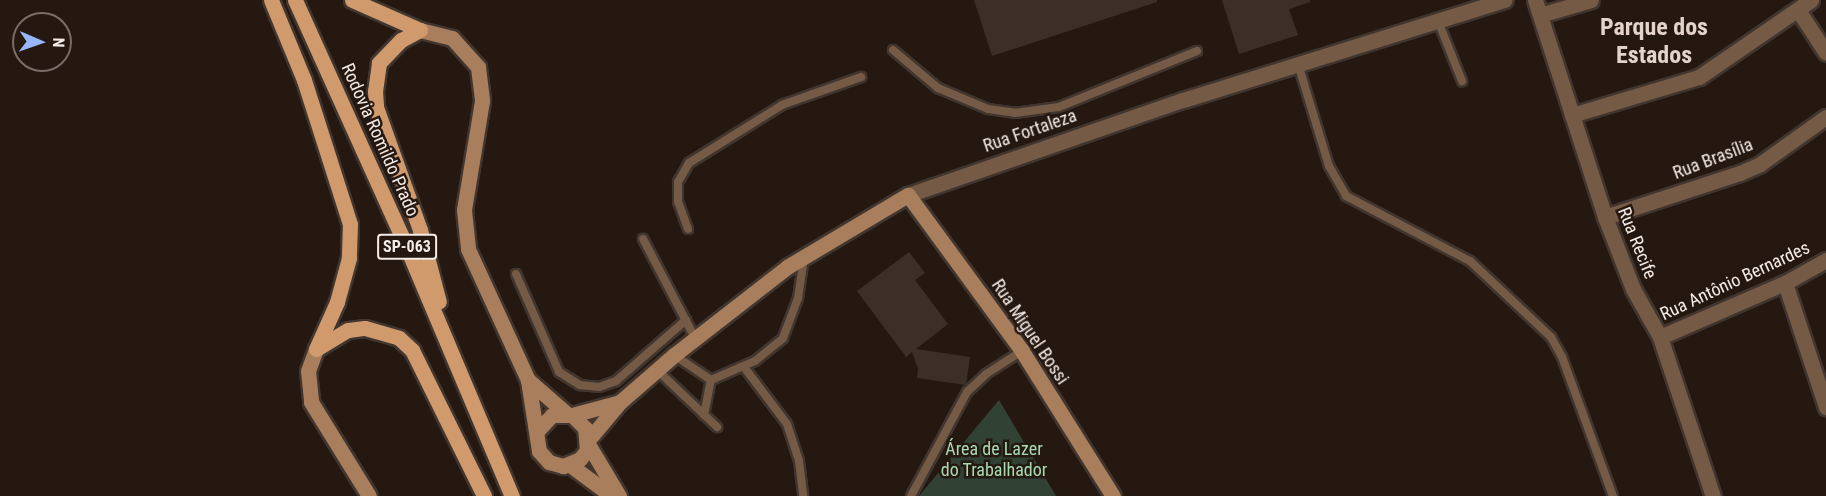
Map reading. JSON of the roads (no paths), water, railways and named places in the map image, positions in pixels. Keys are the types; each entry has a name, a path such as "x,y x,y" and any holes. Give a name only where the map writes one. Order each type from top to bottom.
{"main road":[{"path":"271,0 304,80 350,224 349,258 343,280 308,371 311,402 369,496"},
{"name":"Rodovia Romildo Prado","path":"295,0 410,255 512,496"},
{"name":"Rodovia Romildo Prado","path":"306,0 522,496"},
{"path":"352,0 420,30 452,38 478,67 482,101 464,210 468,249 528,380 538,430 537,445 543,457 556,465 570,465 580,459 589,442"},
{"path":"420,30 401,40 378,63 376,107 420,230 440,305"},
{"name":"Rua Fortaleza","path":"589,442 620,402 695,338 804,257 908,195"},
{"name":"Rua Miguel Bossi","path":"908,195 1022,351 1113,496"},
{"path":"316,349 348,330 365,328 399,338 412,350 484,496"},
{"path":"528,380 585,428 589,442 619,496"},
{"name":"Rua Fortaleza","path":"569,414 620,402"},
{"path":"538,430 552,415 569,414"},
{"path":"570,465 612,496"}],"street":[{"name":"Rua Fortaleza","path":"908,195 1298,64 1505,0"},
{"name":"Rua Recife","path":"1535,0 1605,217 1634,289 1660,337 1713,496"},
{"path":"1540,15 1590,0"},
{"path":"1572,115 1699,77 1811,0"},
{"path":"1798,10 1826,53"},
{"name":"Rua Brasília","path":"1605,217 1740,173 1760,164 1826,117"},
{"name":"Rua Antônio Bernardes","path":"1660,337 1785,283 1826,260"},
{"path":"1785,283 1826,407"}],"lane":[{"path":"1437,21 1462,81"},
{"path":"893,50 938,88 988,109 1015,113 1059,108 1197,51"},
{"path":"1298,64 1329,166 1346,196 1470,261 1551,337 1562,357 1613,496"},
{"path":"688,229 678,202 678,182 689,163 782,105 861,77"},
{"path":"644,239 695,338"},
{"path":"711,381 744,368 783,338 798,298 804,257"},
{"path":"516,274 559,372 580,385 599,387 616,381 686,320"},
{"path":"911,496 967,392 986,374 1022,351"},
{"path":"674,355 711,381"},
{"path":"744,368 787,424 799,461 803,496"},
{"path":"657,370 717,427"},
{"path":"704,415 711,381"}],"district":[{"name":"Parque dos Estados","path":"1654,42"}],"park label":[{"name":"Área de Lazer do Trabalhador","path":"994,460"}]}
